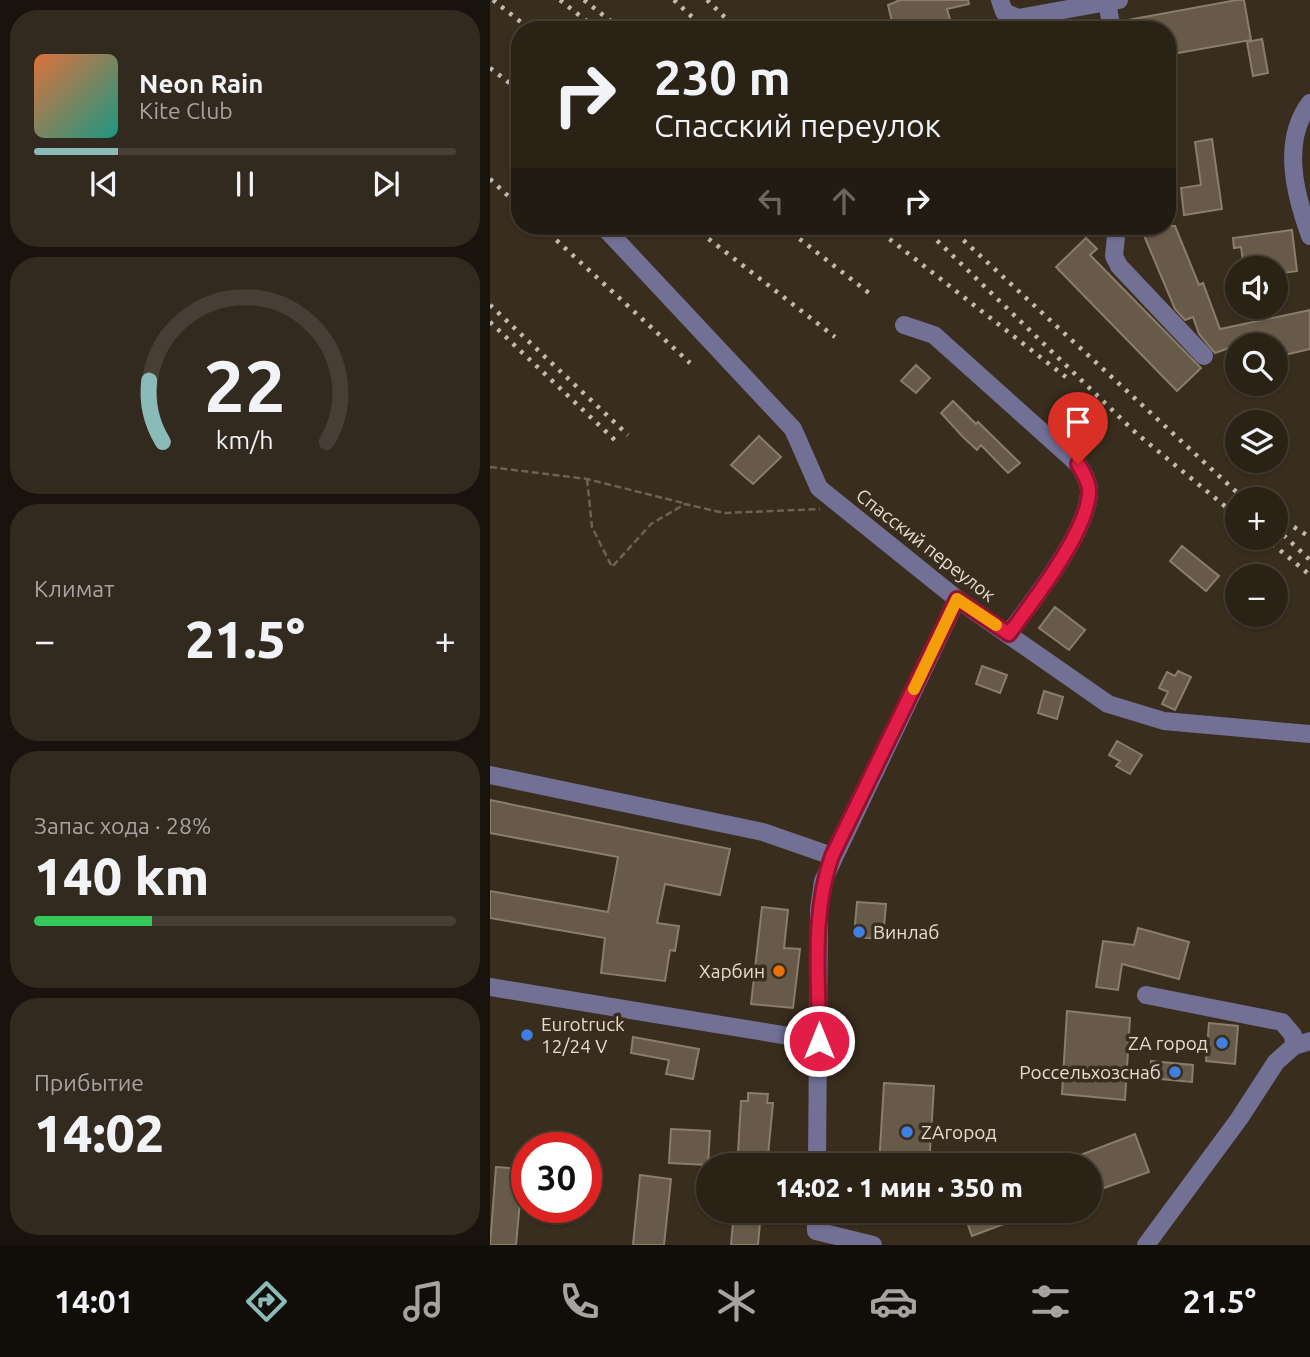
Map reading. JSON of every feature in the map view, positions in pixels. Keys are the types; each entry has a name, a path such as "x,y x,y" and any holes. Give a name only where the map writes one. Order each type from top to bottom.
{"street":[{"path":"1000,0 1004,12 1018,18 1112,1 1112,21"},
{"path":"1310,103 1299,117 1291,154 1310,236"},
{"name":"Спасский переулок","path":"611,235 793,429 819,488 957,599 1108,704 1164,721 1310,734"},
{"path":"1116,235 1114,256 1119,266 1204,356"},
{"path":"904,325 934,335 1078,464 1089,488 1083,516 1064,554 1009,634"},
{"path":"817,1153 819,909 823,881 832,856 957,599"},
{"path":"490,775 763,832 832,856"},
{"path":"490,987 819,1041"},
{"path":"1146,995 1282,1022 1302,1043 1276,1062 1239,1119 1146,1245"},
{"path":"815,1238 873,1245"}],"path":[{"path":"490,467 587,480 724,513 817,510 836,502"},
{"path":"587,480 592,527 612,567 650,524 685,503"}],"building":[{"path":"900,0 968,0 969,4 947,9 950,21 892,21 888,5"},
{"path":"1244,0 1251,40 1176,53 1176,21 1122,21"},
{"path":"1262,39 1268,73 1253,76 1247,42"},
{"path":"1212,139 1222,209 1184,215 1181,188 1201,185 1195,142"},
{"path":"1176,228 1199,285 1203,283 1220,329 1267,319 1288,319 1288,315 1310,310 1310,349 1288,354 1288,333 1225,333 1225,349 1215,353 1199,334 1193,317 1185,320 1175,309 1144,235 1176,235"},
{"path":"1292,230 1297,271 1288,272 1288,256 1242,256 1241,247 1234,248 1233,238"},
{"path":"1086,238 1097,249 1090,255 1201,368 1177,391 1056,267"},
{"path":"916,365 930,378 916,393 901,381"},
{"path":"953,401 1020,463 1008,473 981,445 977,450 941,413"},
{"path":"759,436 781,457 753,484 731,465"},
{"path":"1182,546 1219,576 1206,591 1170,561"},
{"path":"1055,607 1085,630 1069,650 1039,628"},
{"path":"982,666 1007,675 1000,693 976,684"},
{"path":"1178,671 1191,677 1175,710 1162,704 1168,692 1159,688 1167,672 1175,676"},
{"path":"1044,691 1063,697 1057,719 1038,713"},
{"path":"1117,741 1142,755 1130,774 1116,766 1120,761 1109,755"},
{"path":"490,800 730,849 720,895 665,884 657,923 679,926 675,951 670,950 665,981 601,973 605,938 490,918 490,891 608,912 618,857 490,833"},
{"path":"857,902 886,904 883,939 854,937"},
{"path":"762,907 788,910 784,948 800,949 793,1008 751,1004"},
{"path":"1138,928 1189,942 1179,979 1122,964 1118,990 1096,987 1103,941 1134,945"},
{"path":"1067,1011 1130,1018 1125,1100 1062,1094"},
{"name":"ZA город","path":"1209,1023 1238,1026 1235,1064 1206,1061"},
{"path":"633,1037 699,1049 693,1079 666,1074 669,1060 631,1053"},
{"path":"1151,1061 1193,1065 1192,1082 1150,1078"},
{"path":"884,1083 934,1086 930,1153 880,1153"},
{"path":"748,1093 768,1094 767,1103 773,1103 768,1153 738,1153 741,1101 748,1101"},
{"path":"671,1129 710,1131 709,1153 696,1153 696,1164 669,1163"},
{"path":"1135,1134 1149,1172 1102,1189 1102,1153 1086,1153"},
{"path":"496,1167 511,1168 511,1223 518,1223 516,1245 490,1245"},
{"path":"640,1175 671,1179 664,1245 633,1245"},
{"path":"733,1223 760,1223 758,1245 731,1245"},
{"path":"967,1223 1007,1223 972,1236"}],"railway":[{"path":"493,0 520,21"},
{"path":"560,0 587,21"},
{"path":"584,0 611,21"},
{"path":"674,0 696,21"},
{"path":"707,0 729,21"},
{"path":"490,68 511,84"},
{"path":"490,179 511,199"},
{"path":"551,235 690,363"},
{"path":"704,235 835,337"},
{"path":"795,235 869,293"},
{"path":"884,235 1067,378"},
{"path":"931,235 1136,433 1225,506"},
{"path":"958,235 1231,487"},
{"path":"490,305 628,435"},
{"path":"490,322 619,444"},
{"path":"1288,523 1310,537"},
{"path":"1288,539 1310,560"},
{"path":"1280,550 1310,575"}],"slow traffic":[{"path":"914,689 957,599 996,625"}],"place":[{"name":"Винлаб","path":"859,932"},
{"name":"Харбин","path":"779,971"},
{"name":"Eurotruck 12/24 V","path":"527,1035"},
{"name":"ZA город","path":"1222,1043"},
{"name":"Россельхозснаб","path":"1175,1072"},
{"name":"ZAгород","path":"907,1132"}],"route":[{"path":"819,1041 819,909 823,881 832,856 957,599 1009,634 1064,554 1087,502 1089,488 1078,464"}]}
